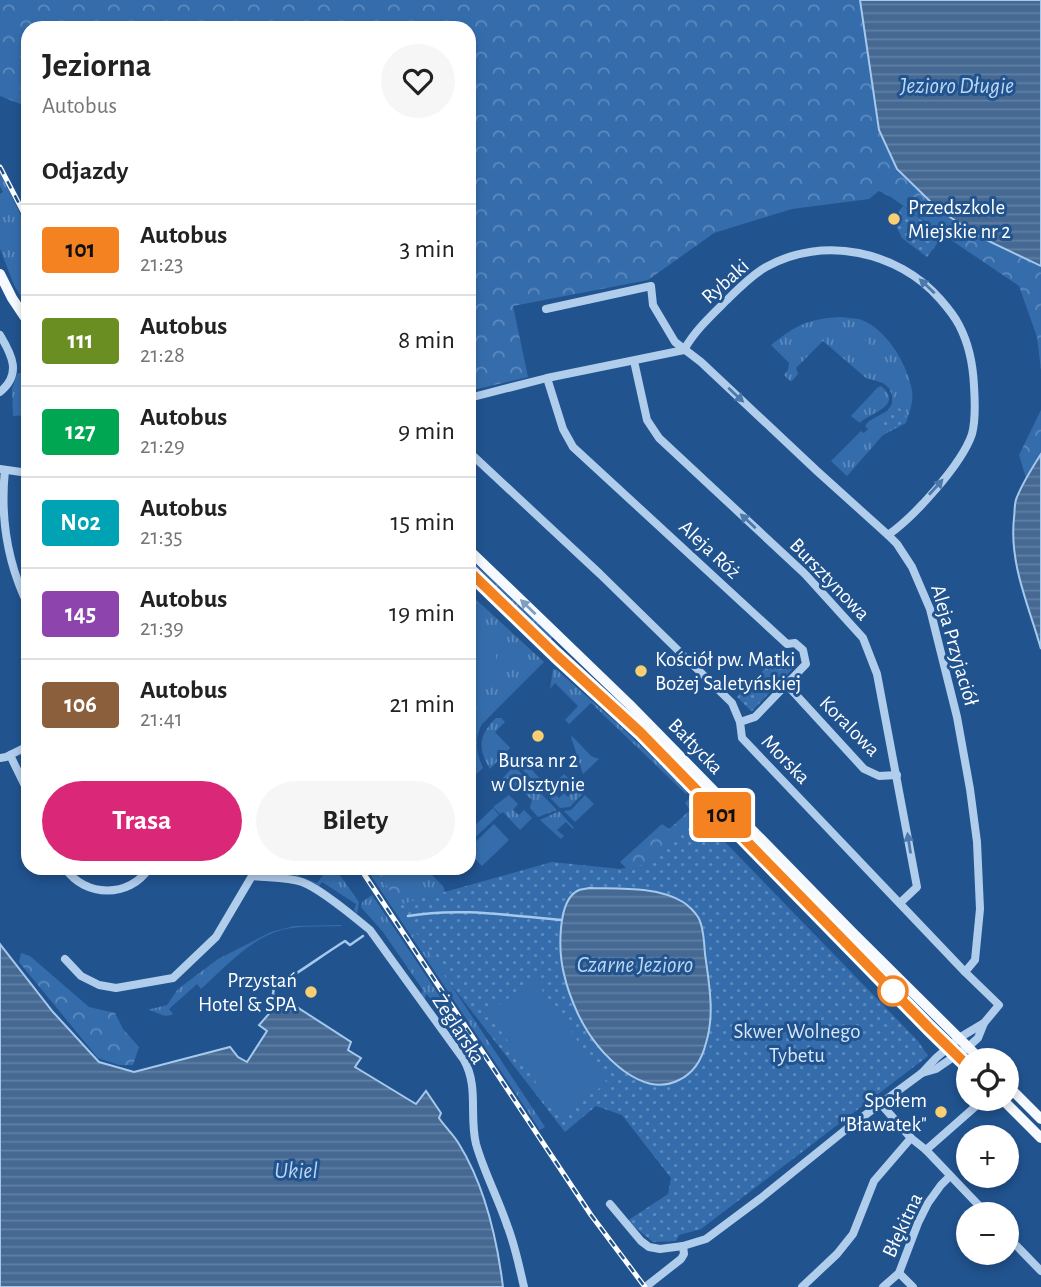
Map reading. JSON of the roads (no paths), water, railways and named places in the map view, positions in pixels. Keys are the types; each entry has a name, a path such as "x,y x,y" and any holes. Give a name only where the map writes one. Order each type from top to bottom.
{"main road":[{"path":"0,274 21,313"},
{"name":"Bałtycka","path":"476,557 629,704 968,1047"},
{"name":"Bałtycka","path":"476,577 640,732 956,1053"},
{"path":"1019,1097 1041,1119"},
{"path":"1014,1111 1041,1138"}],"street":[{"name":"Rybaki","path":"684,350 715,312 756,274 783,260 800,255 827,251 858,252 894,264 923,282 952,313 971,355 974,422 972,433 956,464 898,528 888,535"},
{"name":"Aleja Przyjaciół","path":"546,309 650,286 653,305 675,342 701,362 888,535 912,567 930,609 957,717 977,842 980,909 975,960 965,972"},
{"path":"0,335 12,359 13,369 9,382 0,391"},
{"path":"476,396 547,378 684,350"},
{"name":"Bursztynowa","path":"634,361 647,420 659,438 805,574 863,638 877,674 917,887 900,903"},
{"name":"Aleja Róż","path":"547,378 563,429 573,447 787,644 795,643 803,650 806,664 755,717 740,722"},
{"name":"Morska","path":"476,459 600,574 732,703 740,722 742,738 965,972"},
{"path":"21,472 2,469 5,539 10,563 21,589"},
{"name":"Koralowa","path":"787,685 864,769 879,776 897,775"},
{"path":"0,758 21,750"},
{"path":"10,755 21,778"},
{"path":"71,875 88,887 113,891 136,883 143,875"},
{"path":"65,959 81,976 99,985 116,988 173,978 216,937 249,875"},
{"name":"Żeglarska","path":"266,875 305,883 370,930 464,1060 473,1087 477,1147 507,1224 524,1287"},
{"path":"965,972 999,1005 984,1023 978,1038 968,1047"},
{"path":"610,1203 645,1245 655,1249 701,1242 922,1073 948,1046 984,1023"},
{"path":"922,1073 936,1069 956,1056"},
{"path":"880,1103 975,1202"},
{"path":"926,1150 970,1111"},
{"path":"802,1287 837,1254 853,1234 874,1181 911,1138"},
{"name":"Błękitna","path":"883,1287 899,1273 928,1203 950,1176"},
{"path":"648,1285 681,1259 684,1254 683,1246"},
{"path":"1019,1248 1041,1271"},
{"path":"899,1273 914,1287"}],"water":[{"name":"Jezioro Długie","path":"860,0 1041,0 1041,266 980,237 938,209 897,169 879,130"},
{"path":"1041,454 1041,649 1021,585 1013,535 1016,499"},
{"name":"Czarne Jezioro","path":"637,889 661,893 685,903 700,921 711,1010 709,1032 700,1060 689,1074 679,1080 657,1085 630,1075 592,1038 578,1014 564,974 561,928 566,905 572,896 579,890"},
{"name":"Ukiel","path":"0,944 53,1012 99,1062 134,1072 230,1047 238,1057 247,1062 267,1031 259,1025 283,998 351,1042 348,1050 361,1058 355,1067 416,1104 426,1091 441,1113 439,1118 457,1141 476,1177 493,1232 503,1287 0,1287"}],"waterway":[{"path":"408,916 466,912 562,920"},
{"path":"277,1005 273,994 274,987 345,941 350,945 363,936"}],"railway":[{"path":"0,167 21,208"},
{"path":"365,875 591,1215 645,1287"}],"place":[{"name":"Przedszkole Miejskie nr 2","path":"894,219"},
{"name":"Kościół pw. Matki Bożej Saletyńskiej","path":"641,671"},
{"name":"Bursa nr 2 w Olsztynie","path":"538,736"},
{"name":"Przystań Hotel & SPA","path":"311,992"},
{"name":"Społem \"Bławatek\"","path":"941,1112"}],"park label":[{"name":"Skwer Wolnego Tybetu","path":"797,1043"}]}
